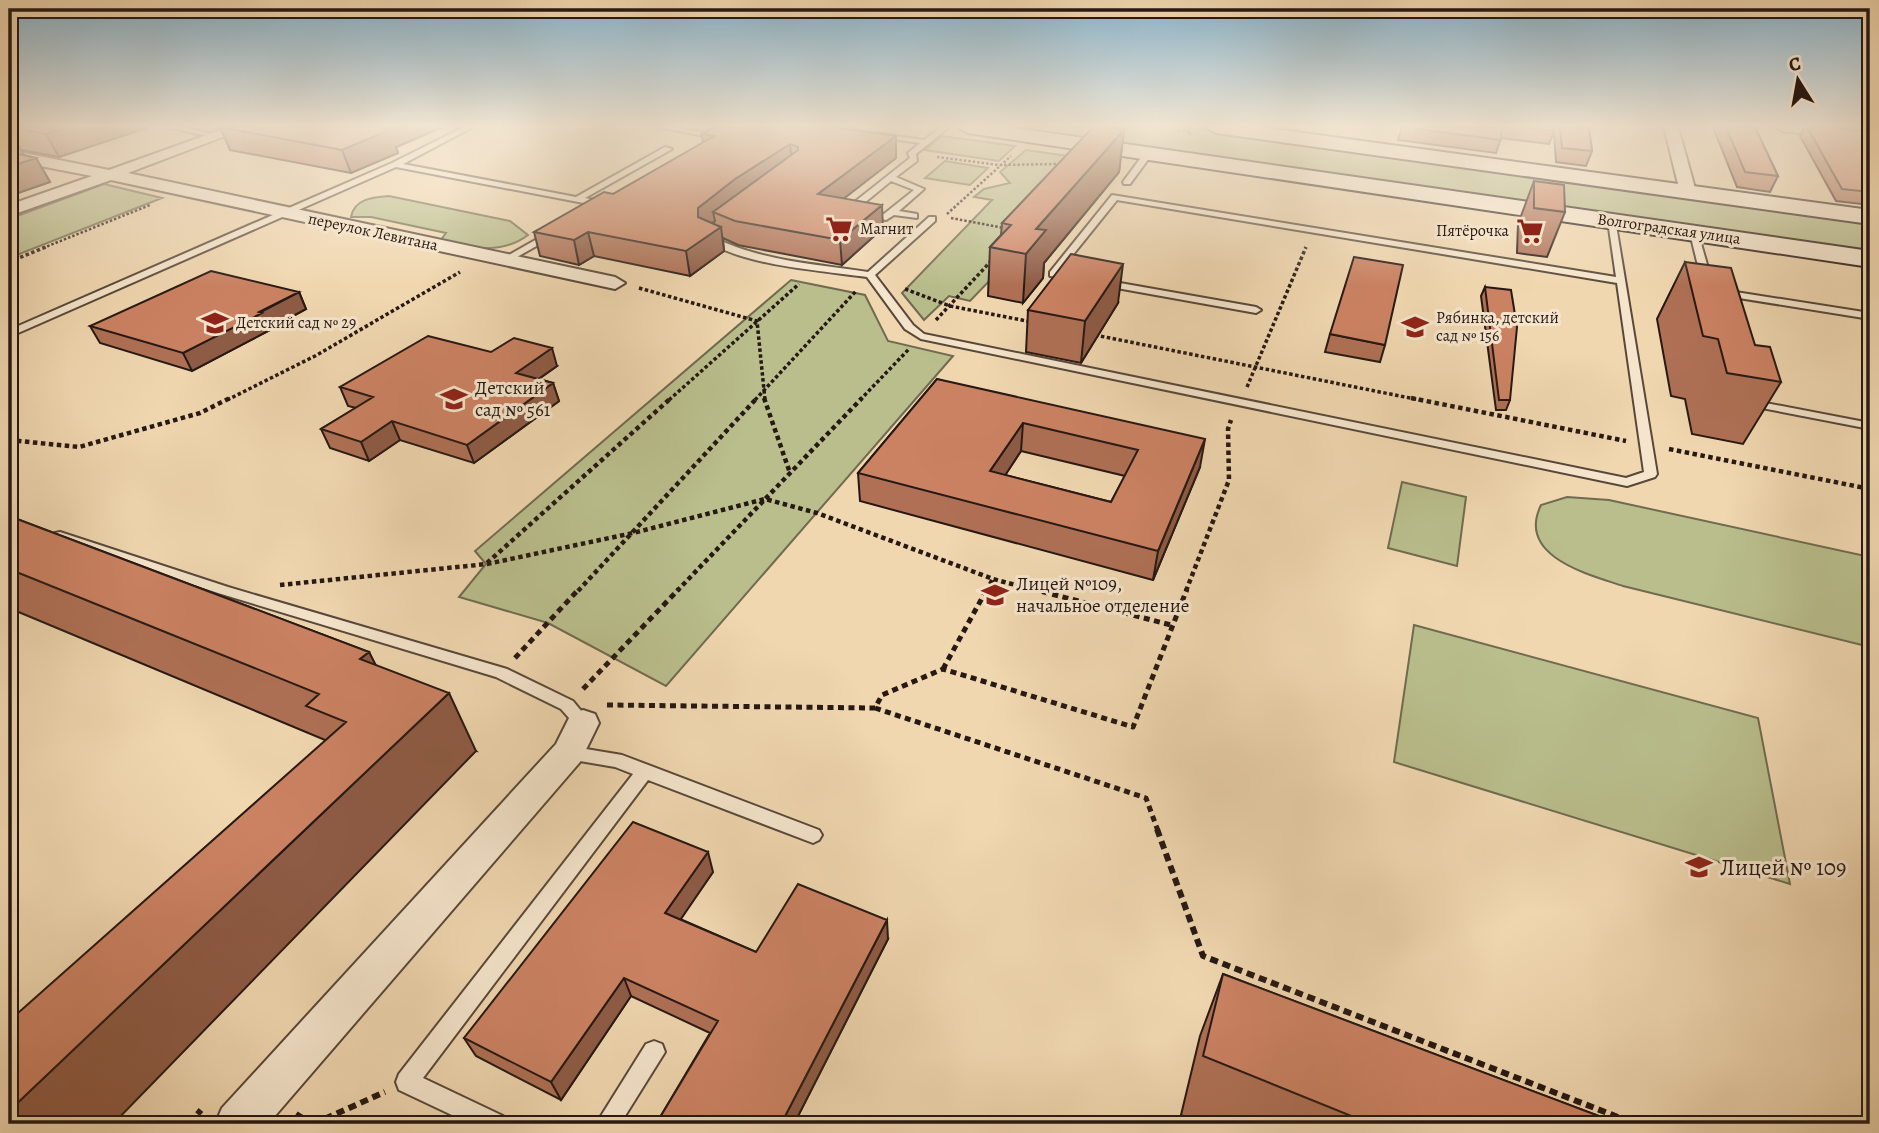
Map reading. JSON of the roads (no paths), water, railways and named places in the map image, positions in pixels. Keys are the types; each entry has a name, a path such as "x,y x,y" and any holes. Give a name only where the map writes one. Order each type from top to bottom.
{"street":[{"path":"9,211 92,180"},
{"name":"переулок Левитана","path":"135,180 615,283"},
{"name":"Волгоградская улица","path":"1327,180 1870,259"},
{"path":"1600,180 1870,216"},
{"path":"1685,180 1688,192"},
{"path":"238,1124 573,727"}],"lane":[{"path":"9,334 361,180"},
{"path":"474,180 602,204 590,211"},
{"path":"578,199 612,180"},
{"path":"888,180 850,210 886,217 920,189 895,180"},
{"path":"1080,279 1053,274 1128,180"},
{"path":"1115,197 1621,281"},
{"path":"870,275 932,219 892,212"},
{"path":"716,229 706,236 717,244 870,275 909,327 921,336 1238,404 1628,482 1651,474 1612,221"},
{"path":"505,260 566,225"},
{"path":"1694,233 1714,303"},
{"path":"1093,281 1256,310"},
{"path":"1710,291 1870,317"},
{"path":"1741,390 1745,402 1870,426"},
{"path":"47,532 223,590 501,673 616,760 813,835"},
{"path":"495,1124 407,1082 645,771"},
{"path":"607,1124 654,1052"}],"place":[{"name":"Магнит","path":"839,229"},
{"name":"Пятёрочка","path":"1530,231"},
{"name":"Детский сад № 29","path":"215,323"},
{"name":"Рябинка, детский сад № 156","path":"1415,327"},
{"name":"Детский сад № 561","path":"454,399"},
{"name":"Лицей №109, начальное отделение","path":"995,595"},
{"name":"Лицей № 109","path":"1699,867"}]}
